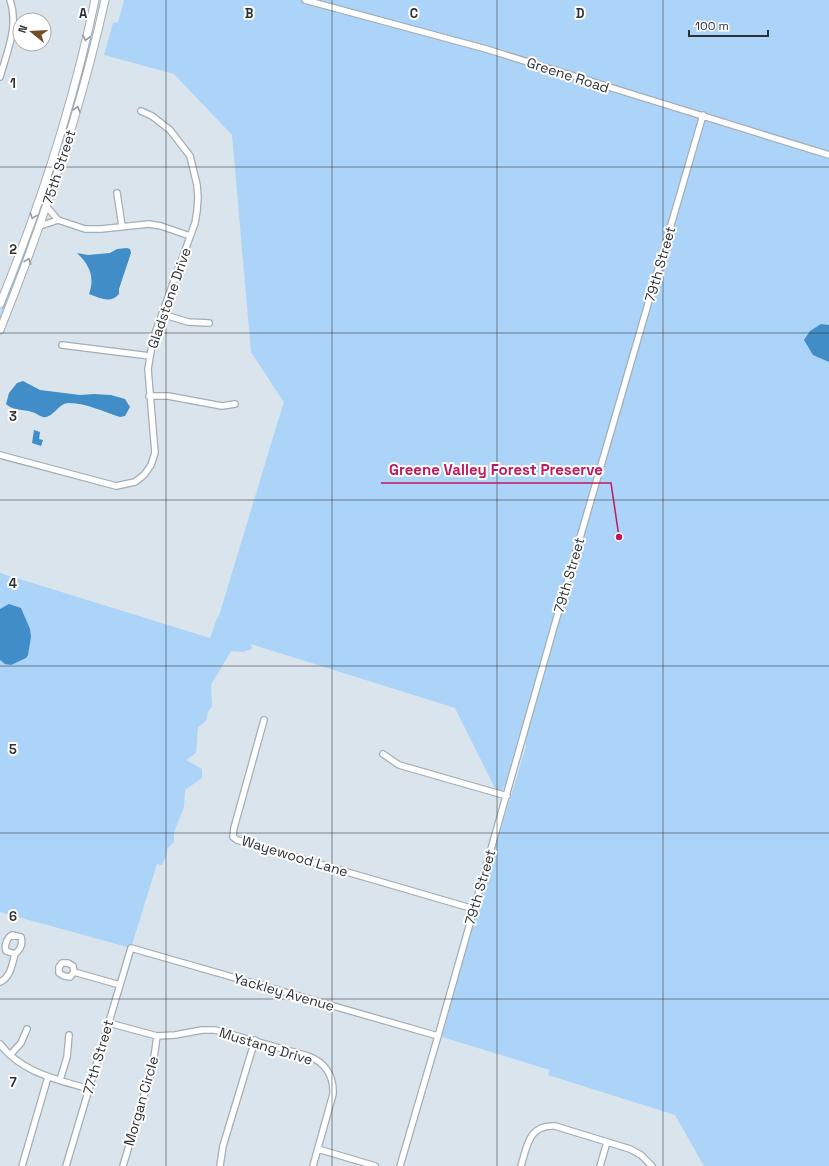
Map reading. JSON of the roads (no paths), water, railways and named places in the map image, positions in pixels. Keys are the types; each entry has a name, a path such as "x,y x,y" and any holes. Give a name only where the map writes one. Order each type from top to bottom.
{"main road":[{"name":"75th Street","path":"0,304 23,246 52,160 72,94 95,0"},
{"name":"75th Street","path":"0,330 47,207 78,106 105,0"}],"street":[{"path":"0,77 13,30 14,17 10,0"},
{"name":"Greene Road","path":"305,0 486,49 614,90 829,155"},
{"name":"Gladstone Drive","path":"0,455 116,486 135,482 149,470 155,453 149,396 148,369 150,356 162,314 196,217 198,197 197,185 190,156 170,130 152,116 141,111"},
{"name":"79th Street","path":"400,1166 507,796 556,620 703,116"},
{"path":"117,192 122,226"},
{"path":"47,207 58,220 85,229 93,230 149,224 161,226 190,236"},
{"path":"40,226 58,220"},
{"path":"162,314 188,322 209,323"},
{"path":"62,345 150,356"},
{"path":"149,396 168,396 222,406 235,404"},
{"name":"Wayewood Lane","path":"264,720 234,828 233,837 237,840 474,909"},
{"path":"383,754 399,765 507,796"},
{"name":"Yackley Avenue","path":"131,948 438,1036"},
{"name":"77th Street","path":"66,1166 131,948"},
{"path":"0,982 9,974 15,954"},
{"path":"74,972 120,985"},
{"name":"Mustang Drive","path":"109,1023 157,1036 196,1030 224,1032 308,1056 322,1064 329,1073 333,1086 332,1100 318,1149"},
{"path":"10,1055 21,1042 27,1029"},
{"path":"60,1080 67,1057 69,1035"},
{"name":"Morgan Circle","path":"123,1166 153,1065 157,1036"},
{"path":"220,1166 223,1146 254,1040"},
{"path":"0,1044 10,1055 27,1068 48,1077 89,1089"},
{"path":"22,1166 48,1077"},
{"path":"521,1166 528,1140 535,1132 543,1127 555,1126 635,1152 652,1166"},
{"path":"600,1166 607,1142"},
{"path":"313,1166 318,1149 375,1166"}],"water":[{"path":"117,249 130,249 131,253 119,289 119,294 112,299 105,299 89,294 91,288 90,272 85,262 77,253 88,255 110,253"},
{"path":"821,324 829,325 829,362 813,355 804,340 810,331"},
{"path":"23,381 40,390 80,395 111,395 125,399 130,407 125,416 120,417 88,406 69,403 62,405 49,416 42,417 32,412 12,408 6,404 9,393 17,383"},
{"path":"34,430 40,432 39,439 43,440 41,446 32,443"},
{"path":"9,604 21,608 30,629 31,637 28,655 26,658 11,665 5,664 0,660 0,609"}],"place":[{"name":"Greene Valley Forest Preserve","path":"619,537"}]}
